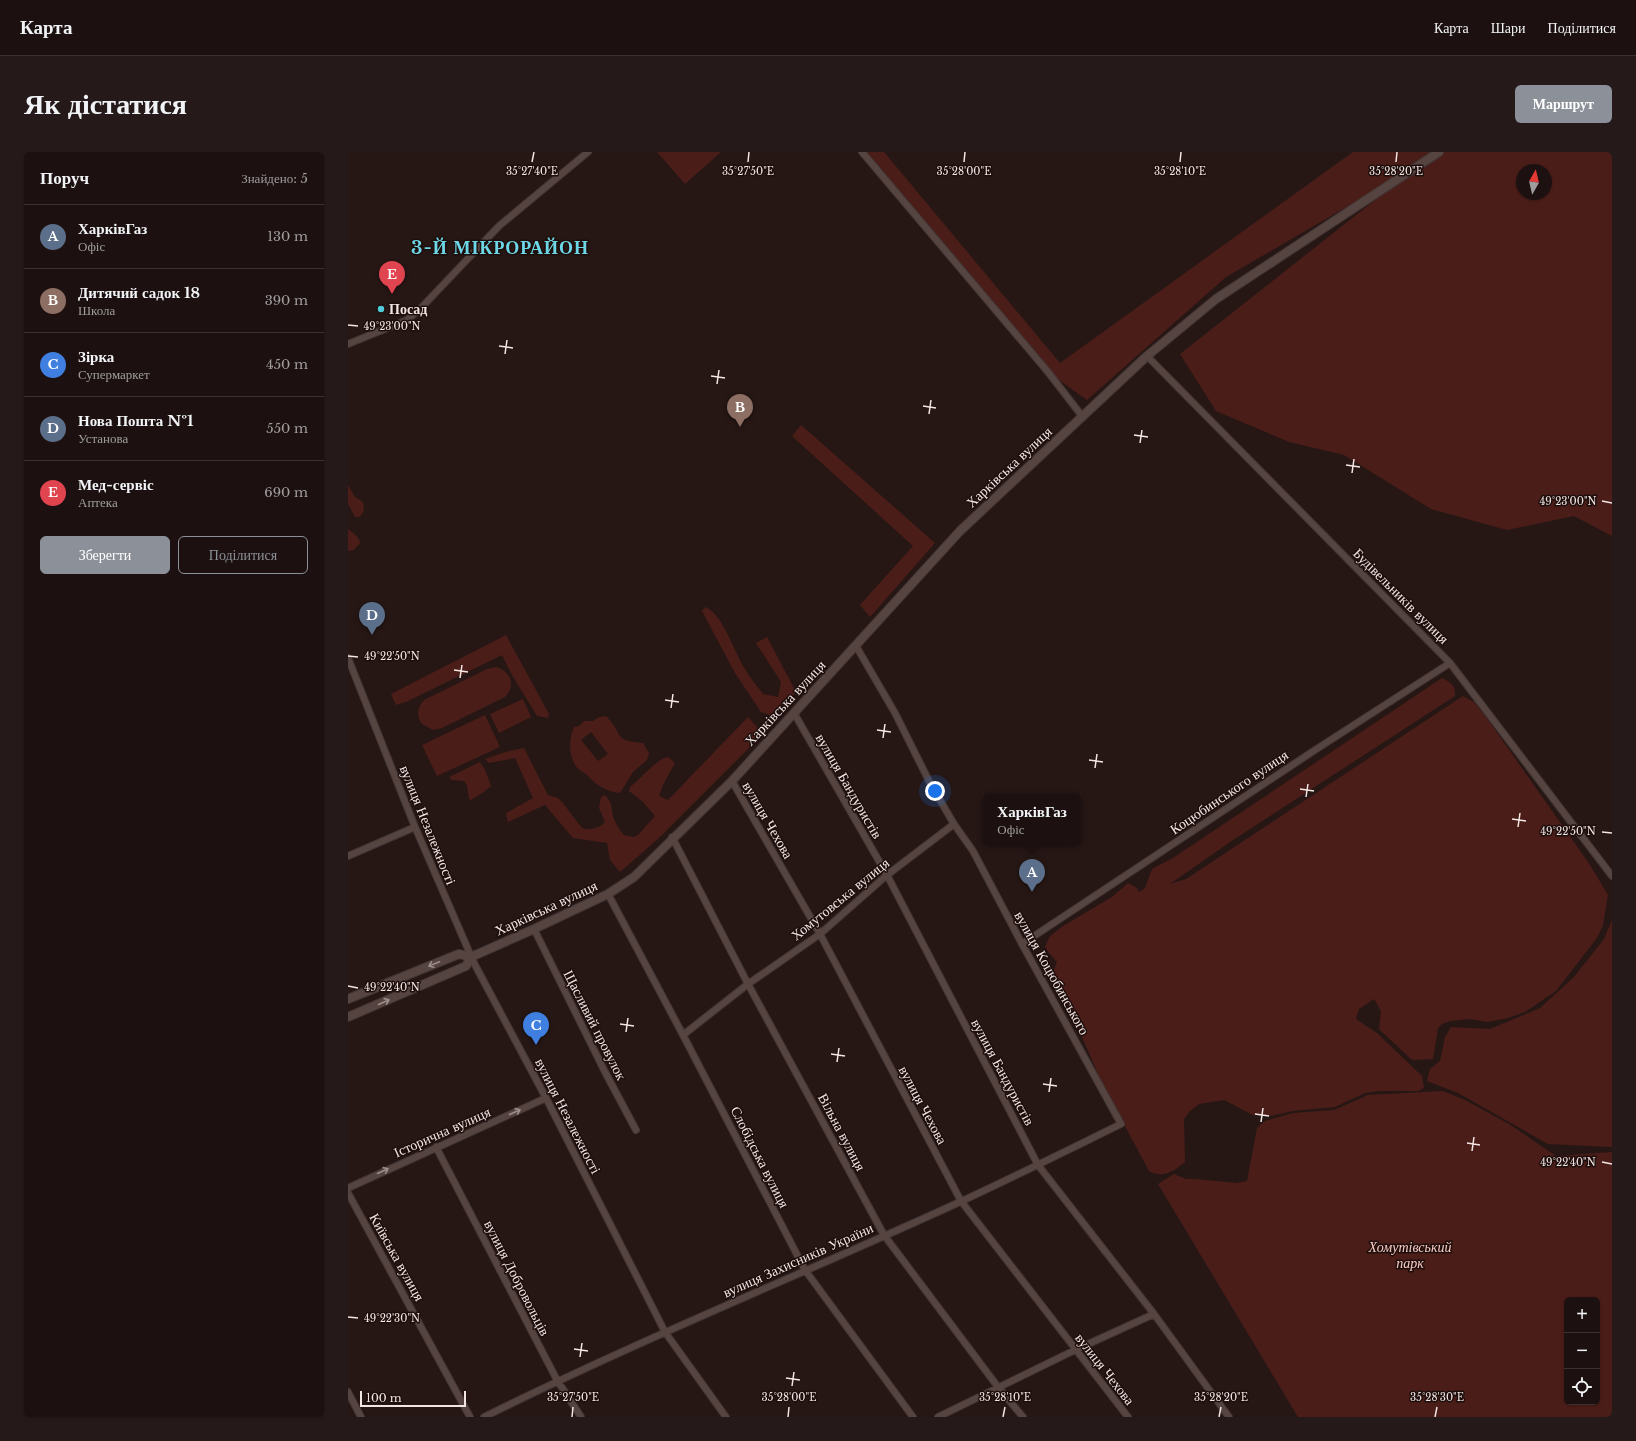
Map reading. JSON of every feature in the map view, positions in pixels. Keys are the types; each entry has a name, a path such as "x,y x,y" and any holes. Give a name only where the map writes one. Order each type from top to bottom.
{"street":[{"path":"348,344 406,320 421,308 499,226 588,152"},
{"path":"862,152 1048,372 1082,416"},
{"name":"Харківська вулиця","path":"348,999 458,954 471,957 608,894 634,877 672,837 732,781 960,531 1146,356 1216,299 1439,152"},
{"name":"Будівельників вулиця","path":"1146,356 1450,663 1612,876"},
{"name":"вулиця Коцюбинського","path":"856,646 895,712 930,783 954,824 973,851 1022,944 1121,1124"},
{"name":"вулиця Незалежності","path":"348,658 415,827 471,957 546,1098 665,1332 726,1417"},
{"name":"Коцюбинського вулиця","path":"1022,944 1315,750 1450,663"},
{"name":"вулиця Бандуристів","path":"794,713 887,875 1038,1165 1154,1314 1229,1417"},
{"name":"вулиця Чехова","path":"732,781 820,934 961,1201 1128,1417"},
{"name":"Хомутовська вулиця","path":"683,1035 748,984 820,934 887,875 954,824"},
{"path":"348,856 415,827"},
{"name":"Вільна вулиця","path":"672,837 748,984 884,1235 998,1387 1023,1417"},
{"name":"Слобідська вулиця","path":"608,894 805,1270 913,1417"},
{"name":"Щасливий провулок","path":"534,929 605,1072 636,1130"},
{"name":"Харківська вулиця","path":"348,1018 466,966 471,957"},
{"name":"Історична вулиця","path":"348,1188 546,1098"},
{"name":"вулиця Захисників України","path":"484,1417 557,1380 961,1201 1121,1124"},
{"name":"вулиця Добровольців","path":"436,1147 557,1380 581,1417"},
{"name":"Київська вулиця","path":"348,1193 470,1417"},
{"path":"938,1417 1075,1350 1154,1314"},
{"path":"348,1392 361,1417"}],"green space":[{"path":"657,152 721,152 685,184"},
{"path":"862,152 884,152 1060,363 1353,152 1612,152 1612,536 1574,516 1507,530 1431,509 1344,455 1289,442 1216,411 1180,354 1422,163 1226,277 1087,400 1048,372"},
{"path":"801,425 935,543 870,617 860,605 913,546 792,436"},
{"path":"348,485 355,497 363,502 363,512 359,517 355,517 348,504"},
{"path":"348,529 354,533 360,543 354,550 348,551"},
{"path":"705,607 711,610 717,617 728,634 745,669 763,694 778,697 781,682 756,643 767,637 796,692 772,716 761,712 735,673 702,611"},
{"path":"506,635 549,714 548,718 537,716 512,675 502,655 406,702 396,705 391,694"},
{"path":"496,667 505,672 510,679 510,688 505,697 442,728 433,730 422,724 418,712 424,700 487,669"},
{"path":"1442,678 1454,687 1455,696 1233,840 1170,884 1186,879 1463,696 1474,702 1486,717 1590,865 1608,895 1603,925 1597,938 1556,991 1525,1012 1508,1018 1487,1022 1470,1019 1450,1021 1442,1024 1438,1028 1433,1059 1412,1060 1379,1029 1381,1011 1374,999 1359,1009 1356,1019 1377,1033 1422,1076 1424,1088 1418,1091 1379,1091 1365,1093 1335,1107 1293,1111 1271,1116 1253,1115 1224,1100 1199,1104 1190,1111 1184,1119 1185,1162 1172,1171 1164,1174 1149,1171 1102,1083 1073,1016 1054,980 1053,972 1057,962 1045,947 1050,936 1063,926 1112,897 1128,883 1137,888 1139,892 1145,888 1152,869 1173,858"},
{"path":"523,699 531,717 499,733 490,714"},
{"path":"485,715 500,747 437,776 422,745"},
{"path":"606,716 612,722 622,738 633,742 643,743 649,753 647,760 633,772 620,793 606,790 598,785 577,768 573,762 570,742 574,727 579,726 584,721 593,721 599,717","holes":["591,732 608,754 598,761 581,740"]},
{"path":"748,717 763,734 660,837 620,872 610,860 607,843 573,838 545,805 508,822 506,813 533,798 515,758 489,763 485,759 505,752 524,748 548,795 558,798 582,828 594,828 605,822 599,808 601,797 605,795 611,804 614,819 624,835 634,837 638,835 655,816 643,802 629,791 630,787 659,761 668,757 675,763 659,796 668,800"},
{"path":"480,762 485,770 491,786 471,800 469,799 467,785 464,781 452,780 449,777"},
{"path":"1612,920 1612,1147 1548,1144 1458,1093 1427,1081 1430,1069 1440,1061 1445,1037 1451,1027 1490,1029 1540,1008 1574,977 1604,939"},
{"name":"Хомутівський парк","path":"1443,1091 1465,1100 1509,1124 1556,1156 1612,1152 1612,1417 1298,1417 1158,1184 1174,1174 1186,1179 1236,1183 1247,1181 1257,1128 1265,1121 1293,1113 1334,1110 1368,1095"}],"place":[{"name":"Мед-сервіс","path":"392,294"},
{"name":"Посад","path":"381,309"},
{"name":"Дитячий садок 18","path":"740,427"},
{"name":"Нова Пошта №1","path":"372,635"},
{"name":"ХарківГаз","path":"1032,892"},
{"name":"Зірка","path":"536,1045"}],"district":[{"name":"3-Й МІКРОРАЙОН","path":"500,248"}]}
